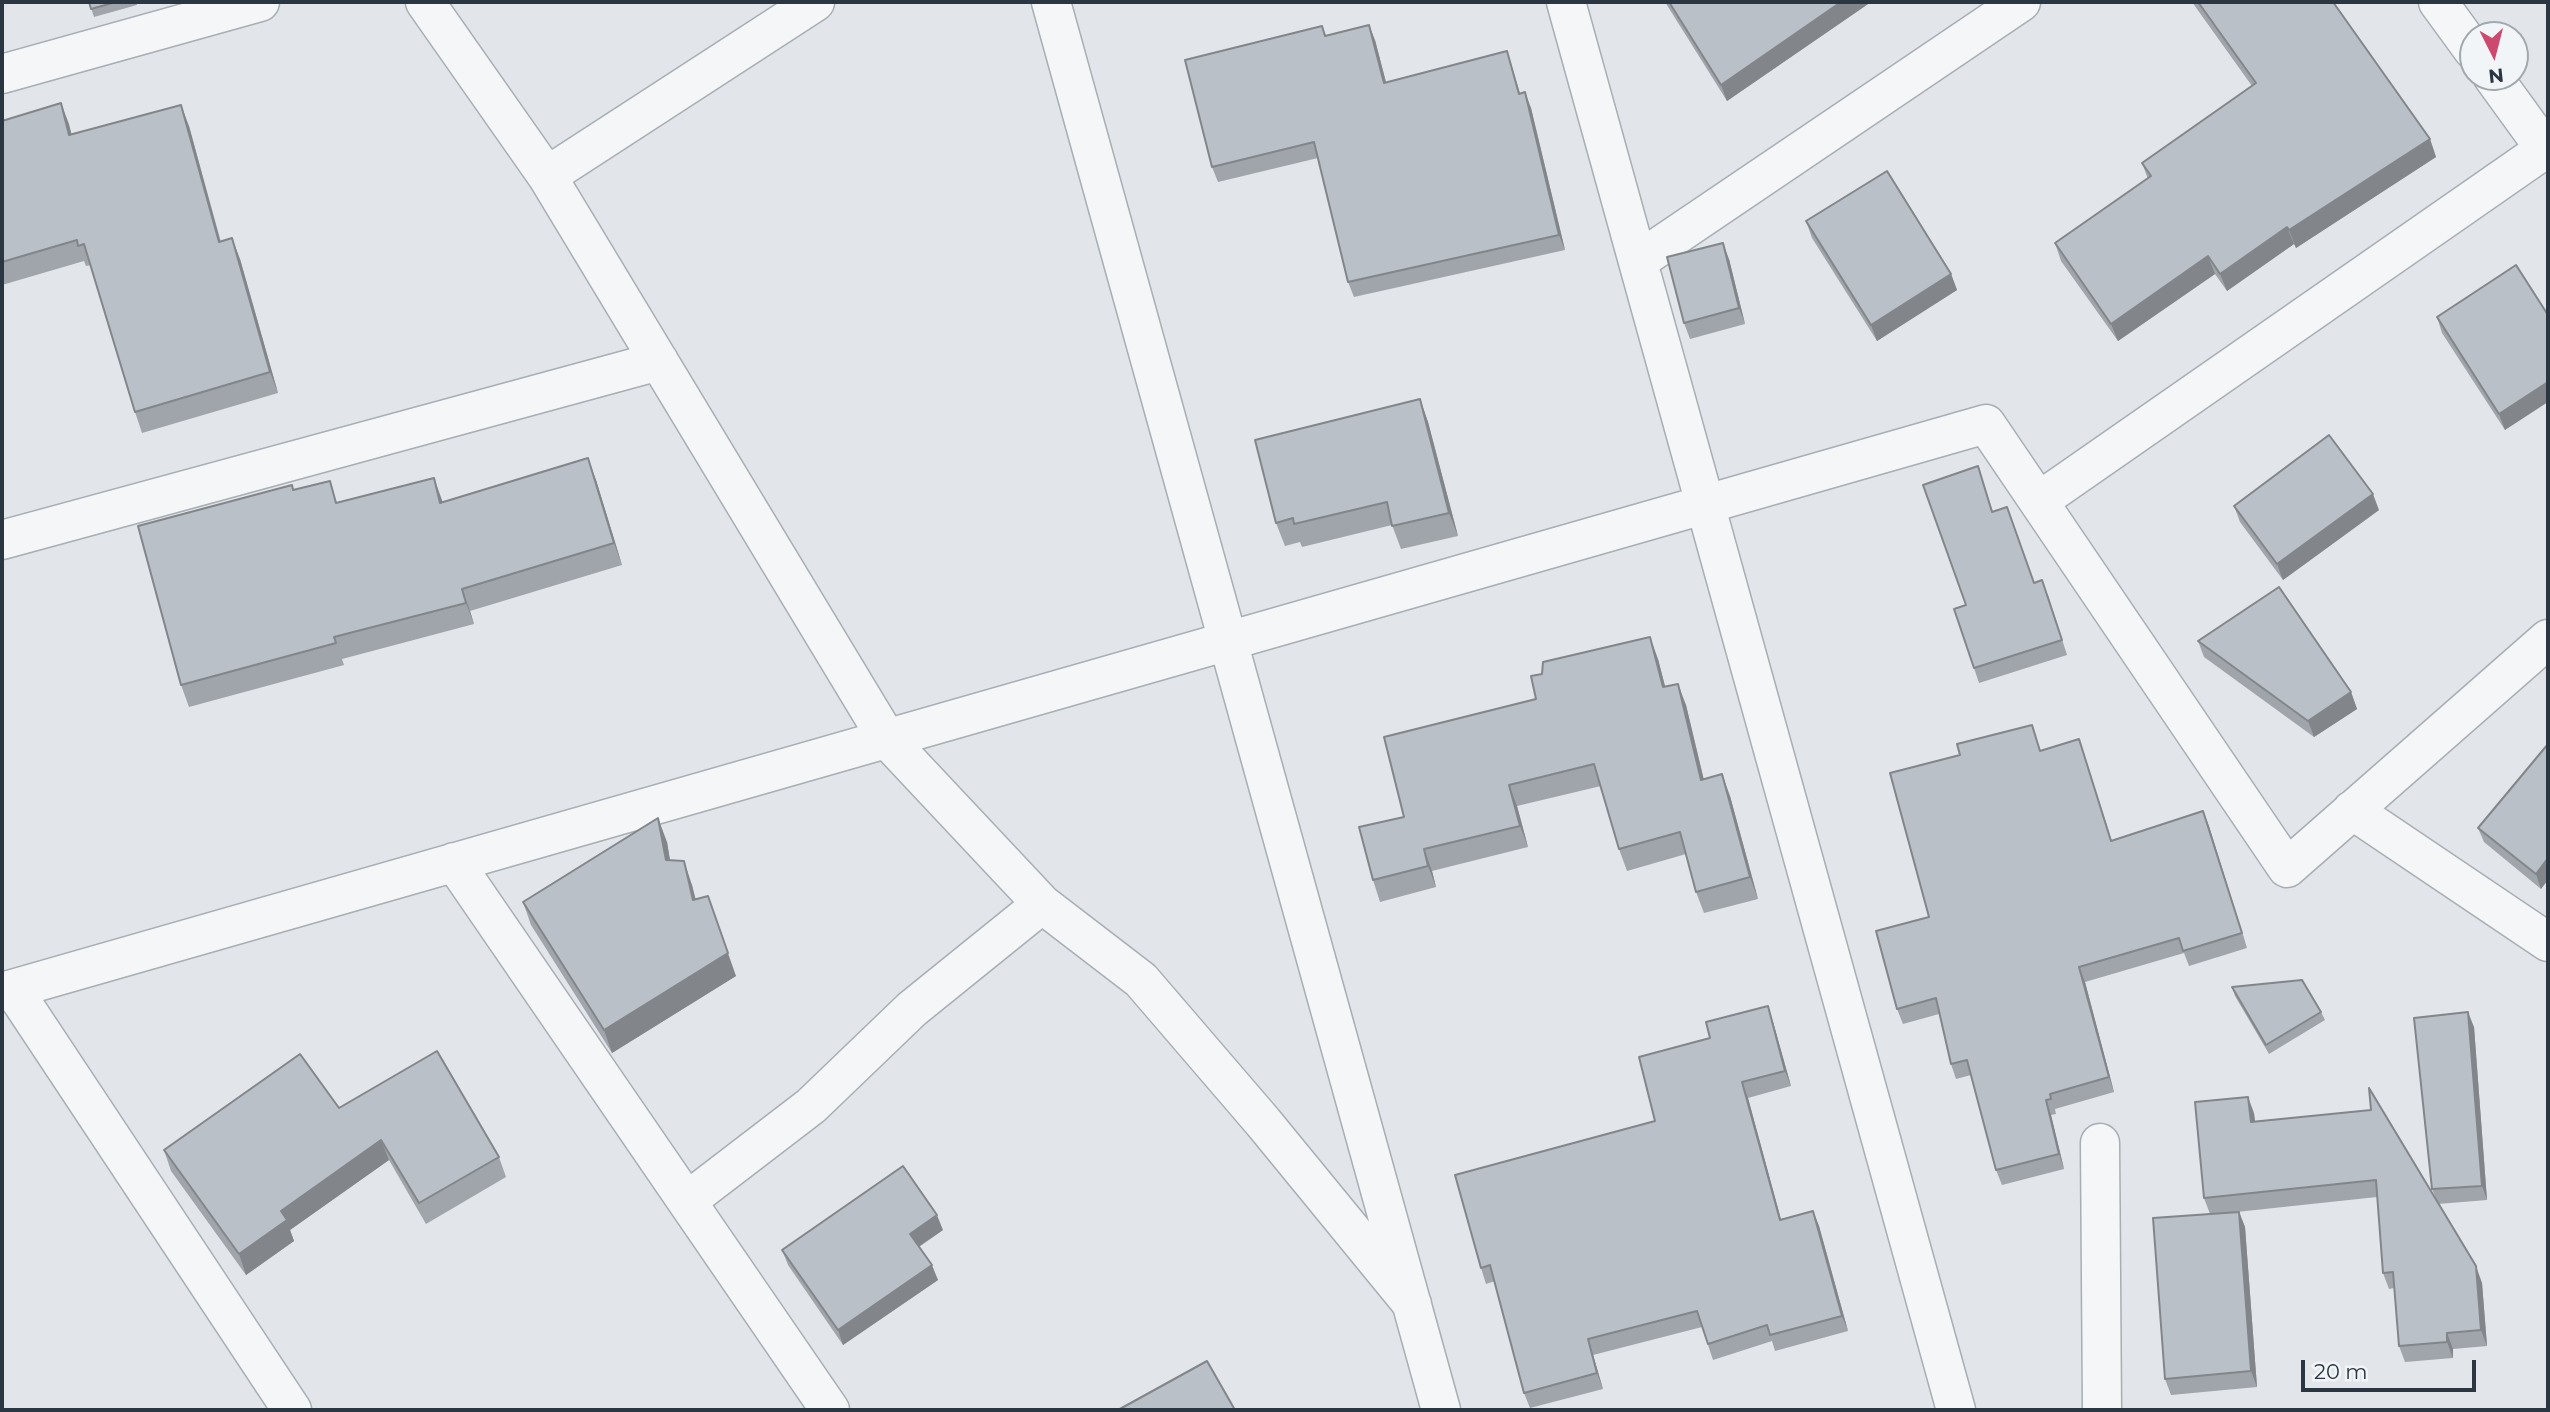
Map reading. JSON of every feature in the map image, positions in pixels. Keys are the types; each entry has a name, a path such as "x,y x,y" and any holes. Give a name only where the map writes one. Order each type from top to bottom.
{"street":[{"path":"2,74 260,2"},
{"path":"425,2 547,176 887,738 1042,904 1141,980 1263,1122 1412,1304"},
{"path":"547,176 815,2"},
{"path":"1051,2 1441,1410"},
{"path":"1566,2 1956,1410"},
{"path":"1638,261 2021,2"},
{"path":"2438,2 2459,31"},
{"path":"2039,501 2547,150 2503,91"},
{"path":"2,540 659,361"},
{"path":"292,1410 7,991 1986,424 2287,868 2548,639"},
{"path":"2352,810 2548,943"},
{"path":"454,862 830,1410"},
{"path":"687,1201 811,1105 912,1009 1042,904"},
{"path":"2101,1143 2102,1410"}],"building":[{"path":"89,2 116,2 91,9"},
{"path":"1669,2 1841,2 1721,85"},
{"path":"2198,2 2333,2 2430,139 2289,230 2287,227 2220,274 2208,256 2111,324 2055,243 2151,176 2142,163 2256,83"},
{"path":"1369,25 1384,83 1507,51 1519,94 1525,92 1559,235 1348,282 1314,142 1212,167 1185,60 1322,26 1325,36"},
{"path":"61,103 69,135 181,105 219,242 232,238 270,372 135,412 84,244 78,246 77,240 2,262 2,121"},
{"path":"1887,171 1951,274 1871,325 1806,221"},
{"path":"1723,243 1739,308 1684,323 1667,257"},
{"path":"2516,265 2548,315 2548,382 2499,414 2437,317"},
{"path":"1420,399 1449,513 1392,526 1387,502 1294,524 1293,518 1276,523 1255,440"},
{"path":"2329,435 2373,494 2277,564 2234,506"},
{"path":"588,458 614,543 462,589 466,603 334,637 336,643 181,685 138,526 292,485 293,490 330,481 336,503 434,478 440,503"},
{"path":"1978,466 1992,512 2007,507 2034,583 2042,580 2062,640 1974,668 1954,609 1966,605 1923,485"},
{"path":"2279,587 2351,692 2308,721 2198,641"},
{"path":"1650,637 1663,687 1678,684 1701,780 1722,774 1750,877 1696,892 1680,832 1619,849 1594,764 1509,785 1520,826 1424,849 1428,866 1373,880 1359,827 1404,817 1384,737 1536,699 1531,676 1542,674 1543,662"},
{"path":"2032,725 2040,751 2079,739 2111,841 2203,811 2242,933 2183,951 2179,938 2079,967 2109,1077 2050,1094 2051,1099 2046,1100 2059,1154 1996,1170 1967,1060 1951,1064 1936,998 1897,1009 1876,931 1929,917 1890,773 1960,755 1957,744"},
{"path":"2548,744 2548,858 2536,874 2478,828"},
{"path":"658,818 666,860 684,861 693,900 708,896 728,953 604,1030 523,902"},
{"path":"2302,980 2321,1012 2266,1045 2232,987"},
{"path":"1768,1006 1785,1071 1742,1082 1780,1220 1813,1211 1842,1316 1770,1335 1767,1325 1708,1344 1697,1311 1588,1339 1597,1373 1524,1393 1490,1265 1481,1268 1455,1175 1655,1121 1639,1057 1710,1038 1706,1022"},
{"path":"2468,1012 2482,1186 2432,1189 2414,1018"},
{"path":"437,1051 499,1157 419,1203 381,1140 281,1211 287,1220 239,1254 164,1150 300,1054 339,1108"},
{"path":"2369,1088 2476,1266 2481,1330 2447,1333 2447,1342 2399,1346 2393,1272 2383,1273 2376,1180 2204,1198 2195,1102 2248,1097 2251,1122 2371,1110"},
{"path":"903,1166 937,1215 910,1234 932,1265 838,1330 782,1250"},
{"path":"2239,1212 2251,1371 2165,1379 2153,1218"},
{"path":"1207,1361 1235,1410 1118,1410"}]}
